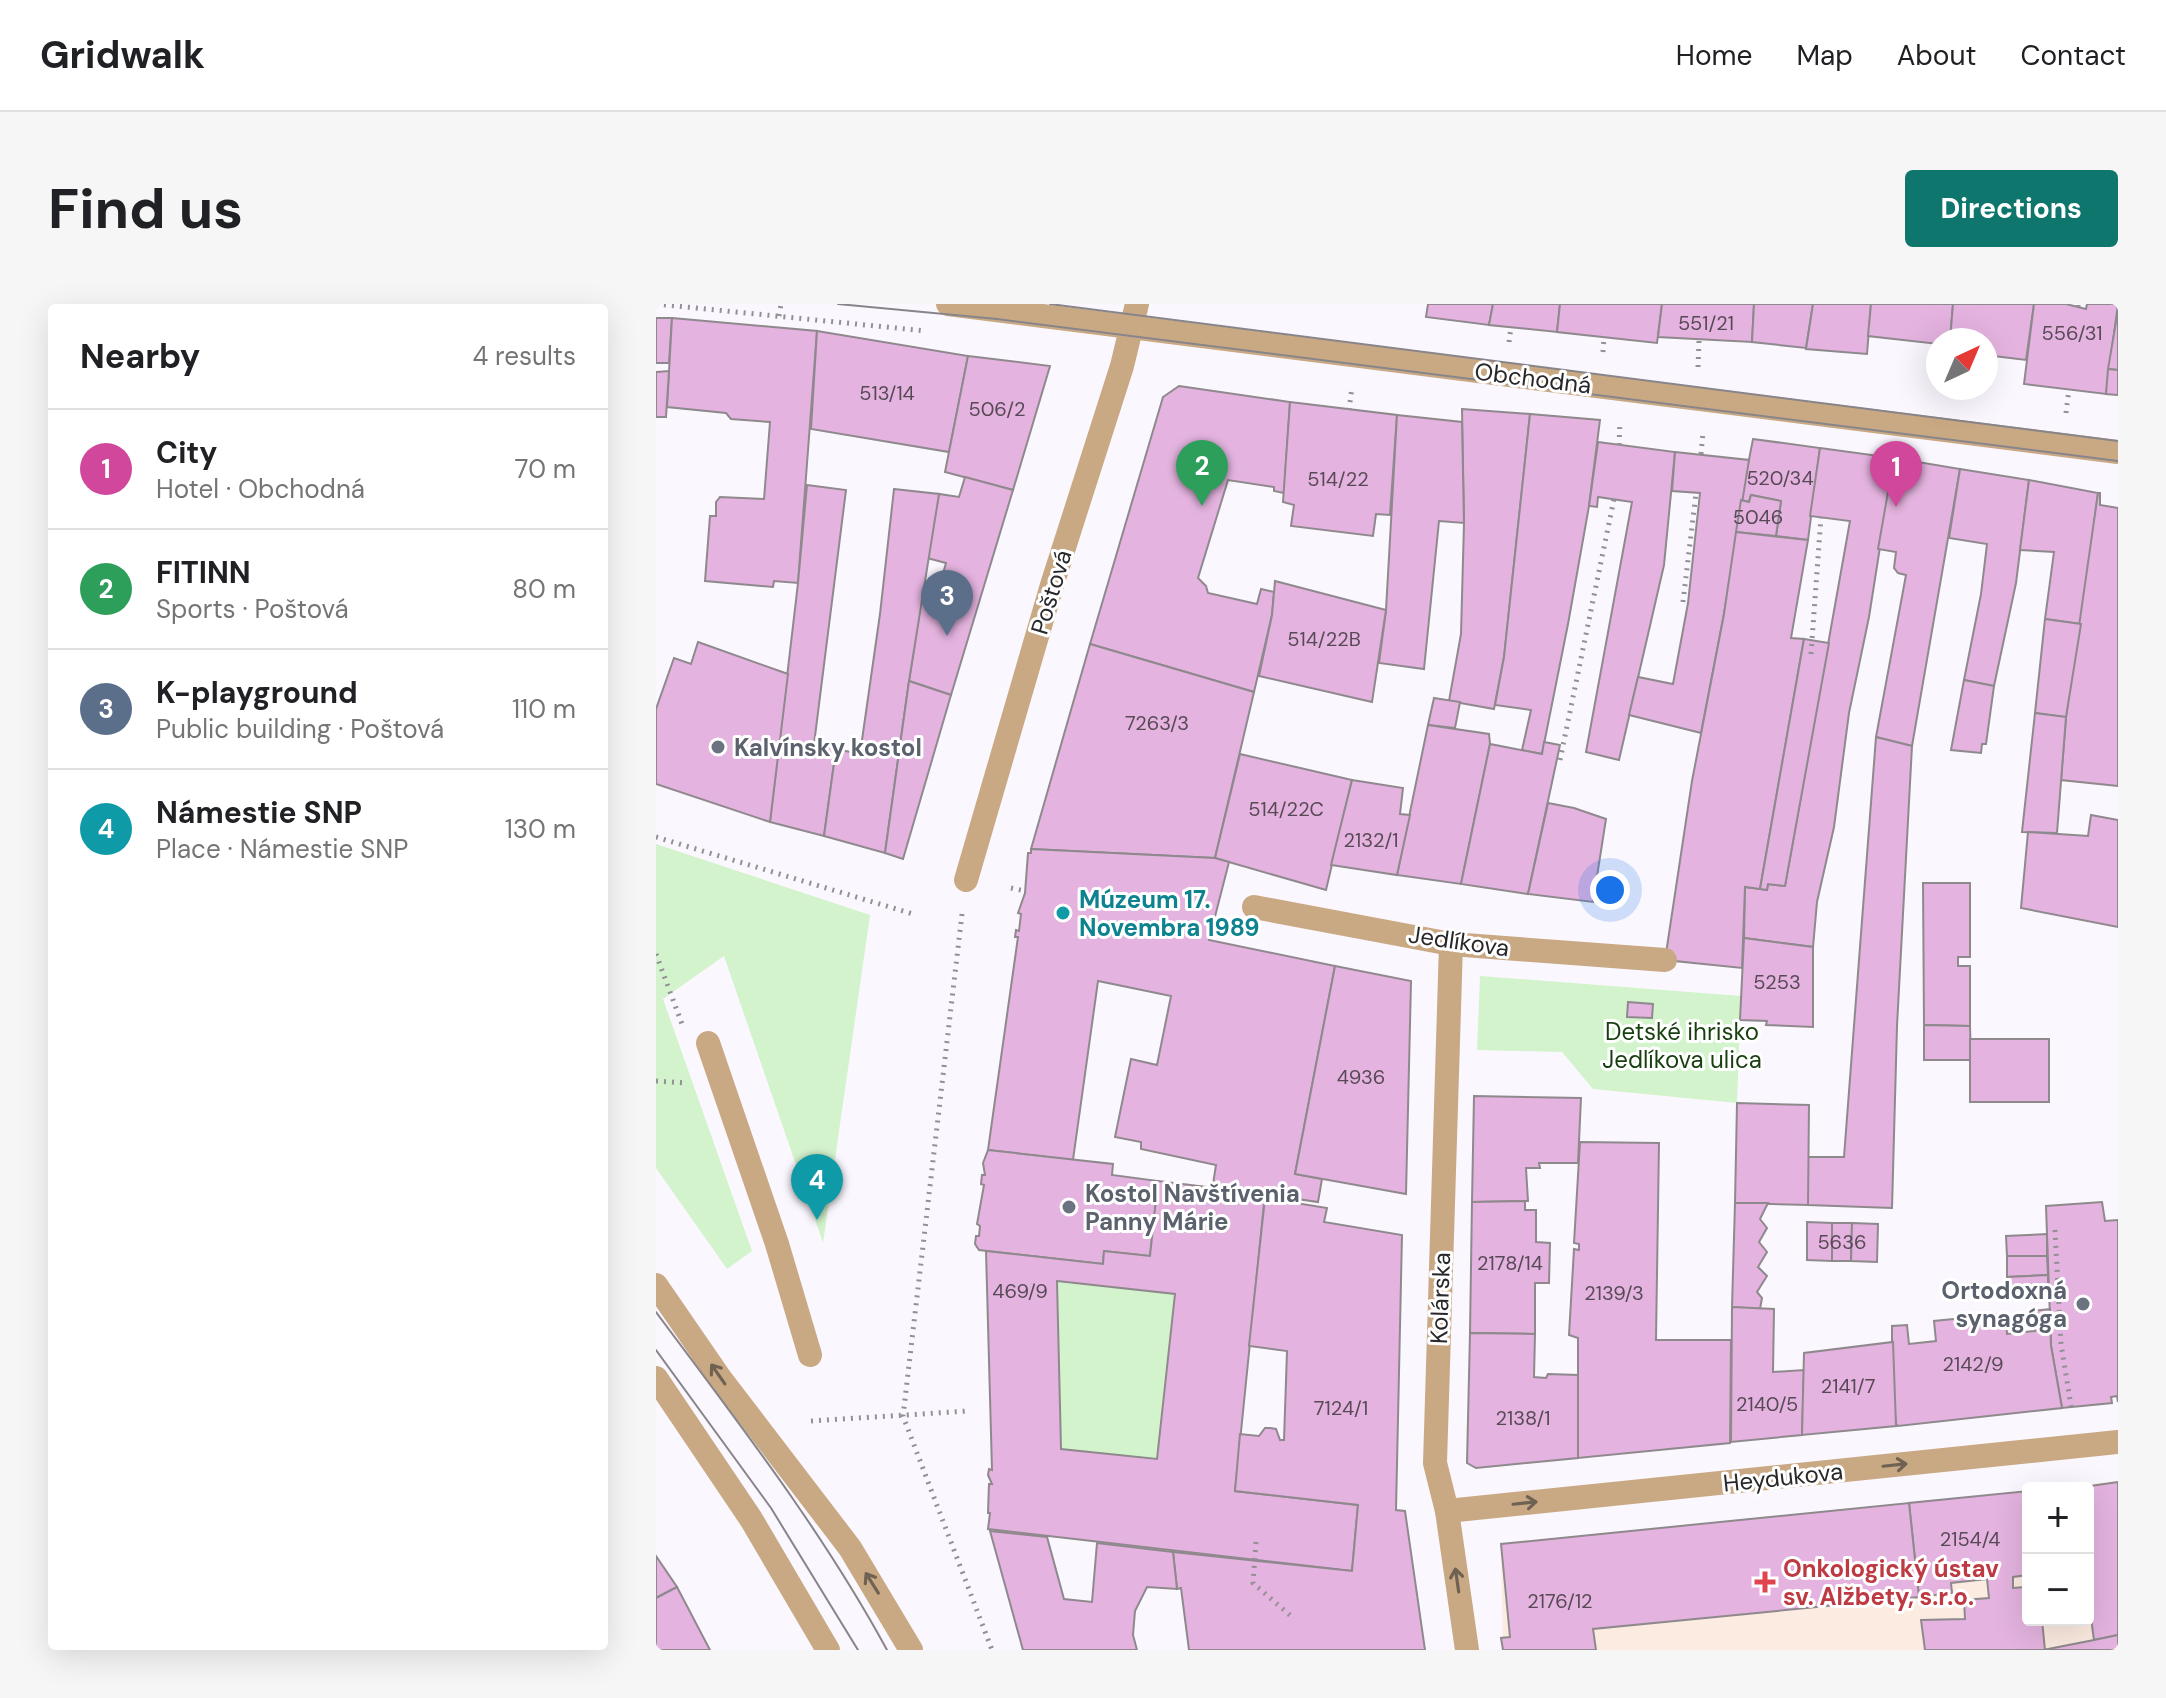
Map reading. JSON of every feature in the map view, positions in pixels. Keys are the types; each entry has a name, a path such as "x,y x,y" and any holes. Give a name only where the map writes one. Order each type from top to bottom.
{"street":[{"name":"Obchodná","path":"948,304 1134,315 2118,452"},
{"name":"Poštová","path":"966,880 1052,585 1122,366 1134,315"},
{"name":"Jedlíkova","path":"1254,907 1451,944 1665,960"},
{"name":"Kolárska","path":"1451,944 1435,1463 1447,1511 1467,1650"},
{"path":"697,1038 777,1244 810,1355"},
{"path":"656,1285 720,1378 850,1548 911,1650"},
{"path":"656,1378 751,1519 828,1650"},
{"name":"Heydukova","path":"1447,1511 2118,1442"}],"path":[{"path":"779,316 781,304"},
{"path":"1509,342 1511,327"},
{"path":"1602,355 1604,337"},
{"path":"1698,368 1699,341"},
{"path":"1349,410 1353,381"},
{"path":"1619,445 1620,417"},
{"path":"1701,454 1704,428"},
{"path":"1683,602 1696,493"},
{"path":"1560,760 1614,499"},
{"path":"1811,654 1821,517"},
{"path":"656,837 913,914"},
{"path":"966,880 903,1416 992,1650"},
{"path":"1011,888 1025,891"},
{"path":"656,954 697,1038"},
{"path":"2055,1230 2061,1344 2072,1415"},
{"path":"811,1421 968,1411"},
{"path":"1256,1542 1253,1583 1292,1617"}],"shaded area":[{"name":"Onkologický ústav sv. Alžbety, s.r.o.","path":"2118,1481 2118,1650 1503,1650 1501,1544 2022,1492 2022,1626 2094,1626 2094,1484"}],"green space":[{"path":"656,844 870,915 823,1243 724,956 663,999 752,1251 727,1269 656,1168"},
{"name":"Detské ihrisko Jedlíkova ulica","path":"1480,976 1741,996 1737,1103 1593,1089 1562,1052 1477,1050"},
{"path":"1057,1281 1175,1294 1157,1459 1061,1449"}],"building":[{"path":"1428,304 1493,304 1489,325 1426,317"},
{"path":"1493,304 1560,304 1557,332 1489,325"},
{"path":"1560,304 1662,304 1657,343 1557,332"},
{"path":"1662,304 1754,304 1752,342 1658,337"},
{"path":"1754,304 1813,304 1806,348 1752,342"},
{"path":"1813,304 1871,304 1867,354 1806,349"},
{"path":"1871,304 1953,304 1951,328 1926,328 1926,343 1868,336"},
{"path":"1953,304 2034,304 2026,360 1998,356 1998,328 1951,328"},
{"path":"2034,304 2066,304 2086,309 2087,304 2118,304 2106,394 2024,384"},
{"path":"2118,310 2118,370 2108,369"},
{"path":"656,318 672,318 669,363 656,363"},
{"path":"672,318 817,331 798,583 774,581 773,587 705,581 710,516 716,516 716,502 720,497 764,499 770,422 731,419 726,413 667,407"},
{"path":"817,331 968,356 949,452 811,429"},
{"path":"968,356 1050,366 1013,490 945,472"},
{"path":"2108,369 2118,370 2118,395 2106,394"},
{"path":"669,371 666,417 656,417 656,372"},
{"path":"1179,386 1290,402 1284,493 1274,491 1274,487 1228,480 1198,578 1208,593 1257,604 1261,589 1274,592 1272,615 1254,692 1090,644 1163,397"},
{"path":"1290,402 1397,415 1390,515 1376,514 1373,536 1291,526 1294,505 1283,502"},
{"path":"1462,409 1530,414 1504,657 1494,709 1449,701 1461,634 1464,523"},
{"path":"1530,414 1600,420 1589,506 1542,754 1522,750 1531,710 1495,705 1504,657"},
{"path":"1397,415 1462,422 1464,523 1439,521 1424,669 1379,663 1386,610"},
{"path":"1753,439 1820,448 1808,540 1776,536 1781,501 1751,495 1749,502 1741,500"},
{"path":"1598,442 1675,452 1664,565 1619,760 1586,752 1632,502 1598,497 1597,507 1589,506"},
{"path":"1820,448 1894,458 1869,617 1849,713 1834,827 1817,902 1813,947 1744,938 1745,887 1767,890 1768,884 1785,886 1850,521 1810,516"},
{"path":"1675,452 1749,460 1701,733 1629,715 1638,677 1673,684 1688,603 1700,493 1672,491"},
{"path":"1894,458 1960,469 1912,746 1876,737 1906,575 1894,568 1896,552 1878,549"},
{"path":"1960,469 2029,480 2016,583 1994,686 1964,680 1981,594 1987,544 1949,538"},
{"path":"965,477 1013,490 951,695 909,681 922,596 936,598 946,563 927,558 939,494 959,497"},
{"path":"2029,480 2098,493 2081,624 2045,619 2054,552 2020,550"},
{"path":"807,485 846,490 814,744 836,749 824,836 770,822"},
{"path":"894,489 939,494 885,853 824,836 836,749 860,754"},
{"path":"2098,493 2100,505 2118,508 2118,786 2061,780 2066,717"},
{"path":"1751,495 1781,501 1776,536 1736,532 1741,500 1749,502"},
{"path":"1736,532 1808,540 1791,638 1804,639 1760,889 1745,887 1742,968 1665,960 1692,781 1724,614"},
{"path":"1275,581 1386,610 1372,702 1259,676 1272,615"},
{"path":"2045,619 2081,624 2066,717 2035,713"},
{"path":"1804,639 1829,643 1785,886 1768,884 1767,890 1760,889"},
{"name":"Kalvínsky kostol","path":"698,642 788,674 770,822 656,784 656,709 674,658 691,664"},
{"path":"1090,644 1254,692 1215,858 1031,849"},
{"path":"1964,680 1994,686 1986,744 1982,744 1981,753 1951,750"},
{"path":"909,681 951,695 903,859 885,853"},
{"path":"1434,698 1460,702 1455,728 1428,725"},
{"path":"2035,713 2066,717 2057,833 2022,832"},
{"path":"1428,725 1489,734 1490,744 1461,884 1397,875"},
{"path":"1876,737 1912,746 1897,1026 1892,1208 1808,1205 1808,1157 1844,1157"},
{"path":"1544,742 1560,745 1528,894 1461,884 1490,744 1542,754"},
{"path":"1240,754 1352,780 1326,890 1215,858"},
{"path":"1352,780 1403,788 1400,814 1410,815 1397,875 1331,865"},
{"path":"1548,803 1606,819 1593,902 1528,894"},
{"path":"2091,815 2118,820 2118,927 2021,908 2028,832 2088,836"},
{"path":"1031,849 1215,858 1229,862 1209,940 1335,966 1295,1174 1322,1179 1318,1202 1217,1187 1213,1184 1216,1165 1141,1149 1141,1142 1115,1137 1131,1059 1157,1065 1171,996 1098,981 1073,1160 988,1150 1018,937 1015,937 1016,930 1019,931 1021,914 1018,913 1025,893 1028,853"},
{"path":"1923,883 1970,883 1970,957 1958,957 1958,966 1970,966 1970,1026 1924,1025"},
{"path":"1744,938 1813,947 1813,1027 1766,1025 1767,1021 1740,1020"},
{"path":"1335,966 1411,981 1406,1194 1295,1174"},
{"path":"1628,1002 1653,1004 1652,1018 1627,1017"},
{"path":"1924,1025 1970,1026 1971,1060 1924,1060"},
{"path":"1970,1039 2049,1039 2049,1102 1970,1102"},
{"path":"1474,1096 1581,1098 1578,1163 1539,1163 1540,1168 1526,1168 1528,1201 1472,1202"},
{"path":"1737,1103 1809,1105 1808,1205 1735,1203"},
{"path":"1580,1142 1659,1143 1656,1340 1731,1340 1730,1443 1578,1458 1578,1338 1569,1335 1574,1249 1579,1250 1579,1244 1574,1243"},
{"name":"Kostol Navštívenia Panny Márie","path":"988,1150 1113,1164 1112,1175 1158,1181 1150,1256 1104,1251 1103,1264 979,1250 975,1244 980,1226 977,1224 984,1185 981,1184 982,1175 985,1175 983,1163"},
{"path":"1158,1181 1265,1194 1235,1491 1358,1505 1352,1571 988,1529 989,1484 992,1484 988,1475 989,1469 992,1470 986,1251 1103,1264 1104,1251 1150,1256","holes":["1057,1281 1175,1294 1157,1459 1061,1449"]},
{"path":"1265,1198 1327,1208 1324,1222 1402,1235 1396,1510 1405,1511 1425,1650 1189,1650 1173,1552 1352,1571 1358,1505 1235,1491 1240,1434 1259,1436 1265,1428 1270,1428 1276,1429 1280,1440 1284,1440 1287,1351 1249,1346"},
{"path":"1525,1201 1525,1210 1536,1210 1536,1242 1550,1243 1549,1283 1535,1283 1535,1334 1470,1333 1472,1202"},
{"name":"Ortodoxná synagóga","path":"2102,1202 2105,1221 2118,1220 2118,1402 2117,1396 2111,1397 2112,1403 2062,1408 2051,1346 2046,1206"},
{"path":"1735,1203 1768,1203 1760,1219 1767,1228 1759,1242 1767,1252 1758,1267 1767,1276 1757,1292 1762,1298 1760,1309 1732,1307"},
{"path":"1807,1222 1832,1223 1832,1261 1807,1260"},
{"path":"1832,1223 1852,1223 1851,1261 1832,1261"},
{"path":"1852,1223 1878,1224 1877,1262 1851,1261"},
{"path":"2047,1234 2047,1256 2007,1256 2006,1236"},
{"path":"2007,1256 2047,1256 2048,1275 2007,1277"},
{"path":"2048,1275 2048,1298 2008,1298 2007,1277"},
{"path":"1732,1307 1774,1309 1773,1372 1804,1370 1802,1435 1731,1442"},
{"path":"2050,1309 2051,1346 2062,1408 1896,1424 1892,1326 1907,1325 1909,1344 1936,1341 1934,1321 1963,1318 1963,1324 1978,1323 1978,1316 2006,1314 2007,1334 2035,1331 2033,1311"},
{"path":"1470,1333 1535,1334 1534,1377 1578,1375 1578,1458 1476,1468 1467,1463"},
{"path":"1893,1342 1896,1426 1802,1435 1804,1353"},
{"path":"2118,1482 2118,1635 2094,1640 2092,1626 2094,1485"},
{"path":"2022,1492 2022,1576 2013,1577 2013,1588 2022,1587 2022,1626 2043,1626 2045,1650 1925,1650 1921,1620 1965,1619 1964,1600 1989,1598 1987,1579 1951,1583 1952,1593 1919,1597 1909,1503"},
{"path":"1909,1503 1919,1597 1593,1629 1596,1650 1503,1650 1501,1638 1510,1637 1501,1544"},
{"path":"990,1531 1047,1537 1064,1599 1092,1602 1097,1543 1173,1552 1177,1589 1147,1587 1135,1611 1133,1635 1137,1650 1023,1650"},
{"path":"656,1556 677,1587 656,1598"},
{"path":"677,1587 710,1650 656,1650 656,1598"},
{"path":"2118,1635 2118,1650 2043,1650 2094,1640"}],"tram line":[{"path":"838,304 997,319 2118,461"},
{"path":"1050,304 2118,441"},
{"path":"656,1312 807,1519 887,1650"},
{"path":"656,1350 771,1508 858,1650"}],"place":[{"name":"FITINN","path":"1202,506"},
{"name":"City","path":"1896,507"},
{"name":"K-playground","path":"947,636"},
{"name":"Kalvínsky kostol","path":"718,747"},
{"name":"Múzeum 17. Novembra 1989","path":"1063,913"},
{"name":"Kostol Navštívenia Panny Márie","path":"1069,1207"},
{"name":"Námestie SNP","path":"817,1220"},
{"name":"Ortodoxná synagóga","path":"2083,1304"},
{"name":"Onkologický ústav sv. Alžbety, s.r.o.","path":"1765,1582"}]}
